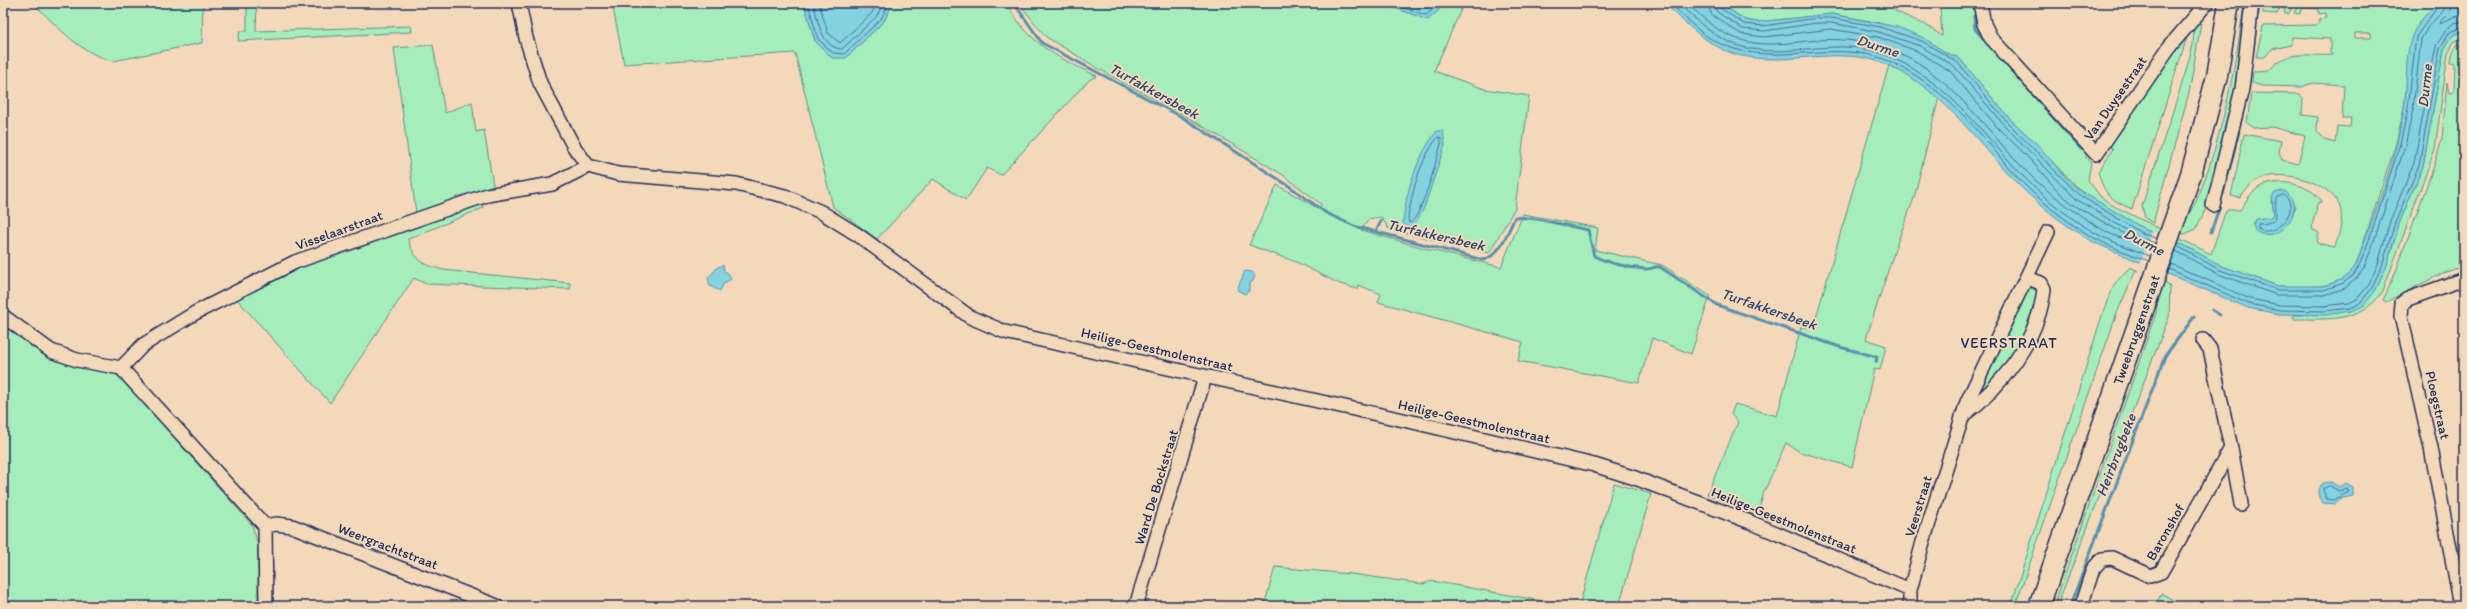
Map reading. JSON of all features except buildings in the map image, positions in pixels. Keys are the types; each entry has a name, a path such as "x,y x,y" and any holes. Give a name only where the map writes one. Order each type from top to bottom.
{"main road":[{"name":"Tweebruggenstraat","path":"2167,228 2207,73 2219,3"},
{"name":"Tweebruggenstraat","path":"2029,606 2205,126 2217,76 2229,3"},
{"name":"Tweebruggenstraat","path":"2039,606 2150,276"}],"street":[{"path":"519,3 526,38 540,83 574,147 588,166"},
{"name":"Van Duysestraat","path":"1980,3 1984,24 1991,38 2096,154 2170,46 2207,3"},
{"path":"2213,205 2242,89 2252,3"},
{"name":"Visselaarstraat","path":"121,368 143,345 195,313 295,262 487,195 552,184 588,166"},
{"name":"Heilige-Geestmolenstraat","path":"588,166 618,174 736,184 785,196 821,212 852,232 970,317 1005,332 1417,423 1600,468 1750,522 1910,590"},
{"name":"Veerstraat","path":"1910,606 1910,590 1967,402 2048,232"},
{"path":"1962,416 1984,400 2024,348 2044,289 2041,284 2027,278"},
{"name":"Ploegstraat","path":"2461,606 2431,448 2401,316 2402,303 2464,279"},
{"path":"3,316 51,352 77,360 121,368 265,526 266,606"},
{"path":"2203,340 2210,349 2241,504"},
{"name":"Ward De Bockstraat","path":"1136,606 1205,377"},
{"name":"Baronshof","path":"2080,606 2093,569 2102,559 2112,558 2150,576 2161,572 2231,448"},
{"name":"Weergrachtstraat","path":"265,526 276,524 292,526 496,606"}],"green space":[{"path":"33,3 203,3 202,43 114,61 90,52 80,46 60,30"},
{"path":"247,3 257,3 256,31 411,26 412,32 238,41 240,31 247,31"},
{"path":"612,3 804,3 815,41 846,58 884,21 893,3 1006,3 1025,29 1045,48 1068,62 1097,76 1089,80 1001,175 987,168 966,200 933,179 877,239 833,207 795,53 624,64"},
{"path":"1019,3 1380,3 1382,6 1438,11 1442,3 1464,3 1434,71 1485,89 1529,96 1515,208 1489,253 1389,229 1381,217 1369,219 1361,230 1431,250 1501,267 1523,214 1598,228 1595,250 1662,265 1710,296 1691,354 1652,338 1639,383 1518,361 1523,342 1378,302 1381,294 1358,285 1357,289 1340,284 1296,262 1249,245 1277,185 1319,209 1321,204 1283,175 1184,115 1106,73 1046,37"},
{"path":"1720,3 1893,3 1895,11 1926,25 1942,36 1940,7 1977,7 1980,31 2086,151 2086,158 2091,163 2088,180 2100,196 2112,205 2211,254 2226,210 2240,210 2255,190 2274,183 2301,186 2316,195 2322,201 2317,204 2312,226 2312,229 2319,233 2317,243 2335,247 2339,232 2341,222 2340,207 2335,198 2315,183 2289,176 2264,177 2254,182 2240,198 2231,196 2244,134 2281,141 2279,152 2282,160 2298,164 2305,136 2272,127 2254,128 2247,123 2251,93 2300,94 2303,99 2302,115 2318,117 2317,131 2325,140 2335,143 2337,126 2350,127 2351,118 2342,118 2344,85 2313,83 2301,87 2262,86 2252,83 2253,72 2269,71 2283,59 2290,56 2332,55 2330,52 2330,39 2292,37 2292,45 2272,49 2265,57 2256,57 2263,26 2316,25 2319,23 2319,19 2326,18 2326,13 2319,14 2319,9 2301,8 2300,14 2294,13 2299,3 2438,3 2420,22 2412,36 2404,108 2396,143 2356,265 2350,273 2341,280 2324,286 2301,287 2278,286 2222,266 2178,242 2146,230 2082,192 2010,119 1959,58 1946,53 1924,38 1881,23 1832,14 1758,22 1745,20","holes":["2355,33 2371,33 2371,38 2355,38","2281,191 2295,206 2292,216 2288,222 2273,233 2256,220 2271,218 2274,214 2272,202 2274,194"]},
{"path":"2244,3 2248,3 2243,62 2211,198 2196,229 2185,234 2180,233 2198,197 2222,122 2233,75"},
{"path":"2263,3 2293,3 2289,14 2285,14 2284,8 2280,8 2277,14 2263,13"},
{"path":"2202,16 2190,89 2153,223 2145,218 2142,206 2185,74 2193,45 2194,25"},
{"path":"2190,28 2132,209 2113,199 2103,186 2098,172 2113,149 2107,143"},
{"path":"2464,30 2464,36 2453,43 2448,53 2435,149 2383,291 2365,309 2354,314 2331,319 2293,319 2294,315 2303,315 2391,253 2399,224 2423,166 2444,49 2453,35"},
{"path":"2464,40 2464,266 2443,273 2386,302 2383,300 2393,279 2435,163 2442,139 2447,82 2449,93 2454,92 2455,63 2451,62 2452,55 2454,49"},
{"path":"433,45 445,113 472,102 476,132 484,130 493,185 416,213 394,48"},
{"path":"1889,65 1919,81 1939,97 1914,198 1895,249 1866,339 1886,346 1880,370 1874,369 1852,467 1800,452 1786,443 1764,492 1757,516 1707,494 1738,422 1731,414 1735,404 1777,416 1801,327 1813,328"},
{"path":"482,200 483,208 408,239 416,256 424,263 443,270 570,283 570,289 426,284 414,278 330,403 234,296 293,269"},
{"path":"2130,267 2136,270 2117,313 2015,606 2011,606 2104,309 2115,283"},
{"path":"2162,279 2170,287 2169,317 2057,606 2054,606 2156,313"},
{"path":"2028,288 2036,290 2038,295 2017,351 1995,379 1973,400"},
{"path":"3,323 50,359 113,372 121,378 252,525 258,545 258,606 3,606"},
{"path":"1614,483 1651,494 1619,606 1579,606"},
{"path":"1275,567 1351,574 1423,584 1432,581 1542,601 1555,606 1264,606"},
{"path":"2161,593 2183,606 2156,606"}],"water":[{"path":"804,3 893,3 884,21 846,58 832,58 815,41"},
{"path":"1380,3 1442,3 1438,11 1428,20"},
{"name":"Durme","path":"1664,3 1720,3 1745,20 1758,22 1832,14 1897,27 1924,38 1946,53 1959,58 2010,119 2036,143 2070,182 2082,192 2146,230 2178,242 2222,266 2278,286 2324,286 2341,280 2350,273 2356,265 2384,187 2396,148 2405,99 2408,53 2414,31 2423,18 2438,3 2464,3 2464,30 2453,35 2444,49 2423,166 2399,224 2386,268 2376,290 2363,306 2352,311 2325,315 2279,314 2248,308 2095,243 2076,232 2049,212 2025,191 1946,106 1911,77 1890,66 1871,59 1852,56 1776,59 1738,55 1717,46 1698,34"},
{"path":"1437,131 1443,131 1445,145 1424,208 1414,226 1408,228 1403,223 1410,186 1418,163"},
{"path":"2276,192 2286,192 2292,200 2294,208 2292,217 2280,230 2272,234 2264,234 2255,231 2253,225 2256,219 2271,217 2274,214 2272,197"},
{"path":"723,265 724,271 728,273 731,279 724,283 720,291 710,286 708,278 718,267"},
{"path":"1245,271 1252,272 1255,276 1253,281 1249,284 1249,291 1245,294 1237,290"},
{"path":"2331,482 2339,487 2346,483 2353,487 2353,496 2339,499 2335,504 2323,503 2319,493 2320,486 2322,483"}],"pier":[{"path":"2152,231 2176,239 2163,273 2140,264"}],"waterway":[{"name":"Turfakkersbeek","path":"1014,3 1042,43 1182,117 1289,186 1326,213 1354,226 1483,260 1489,258 1499,249 1515,217 1537,219 1588,230 1594,256 1600,259 1632,268 1647,269 1660,267 1717,305 1840,347 1877,357 1876,362"},
{"path":"2258,14 2259,3"},
{"path":"1974,16 1975,29 2081,149"},
{"path":"2252,55 2256,27"},
{"path":"2241,120 2243,109"},
{"path":"2223,194 2239,132"},
{"path":"2211,232 2219,208"},
{"path":"1376,232 1381,221"},
{"path":"2212,310 2220,315"},
{"name":"Heirbrugbeke","path":"2070,606 2165,356 2194,317"}],"district":[{"name":"VEERSTRAAT","path":"2009,343"}]}
